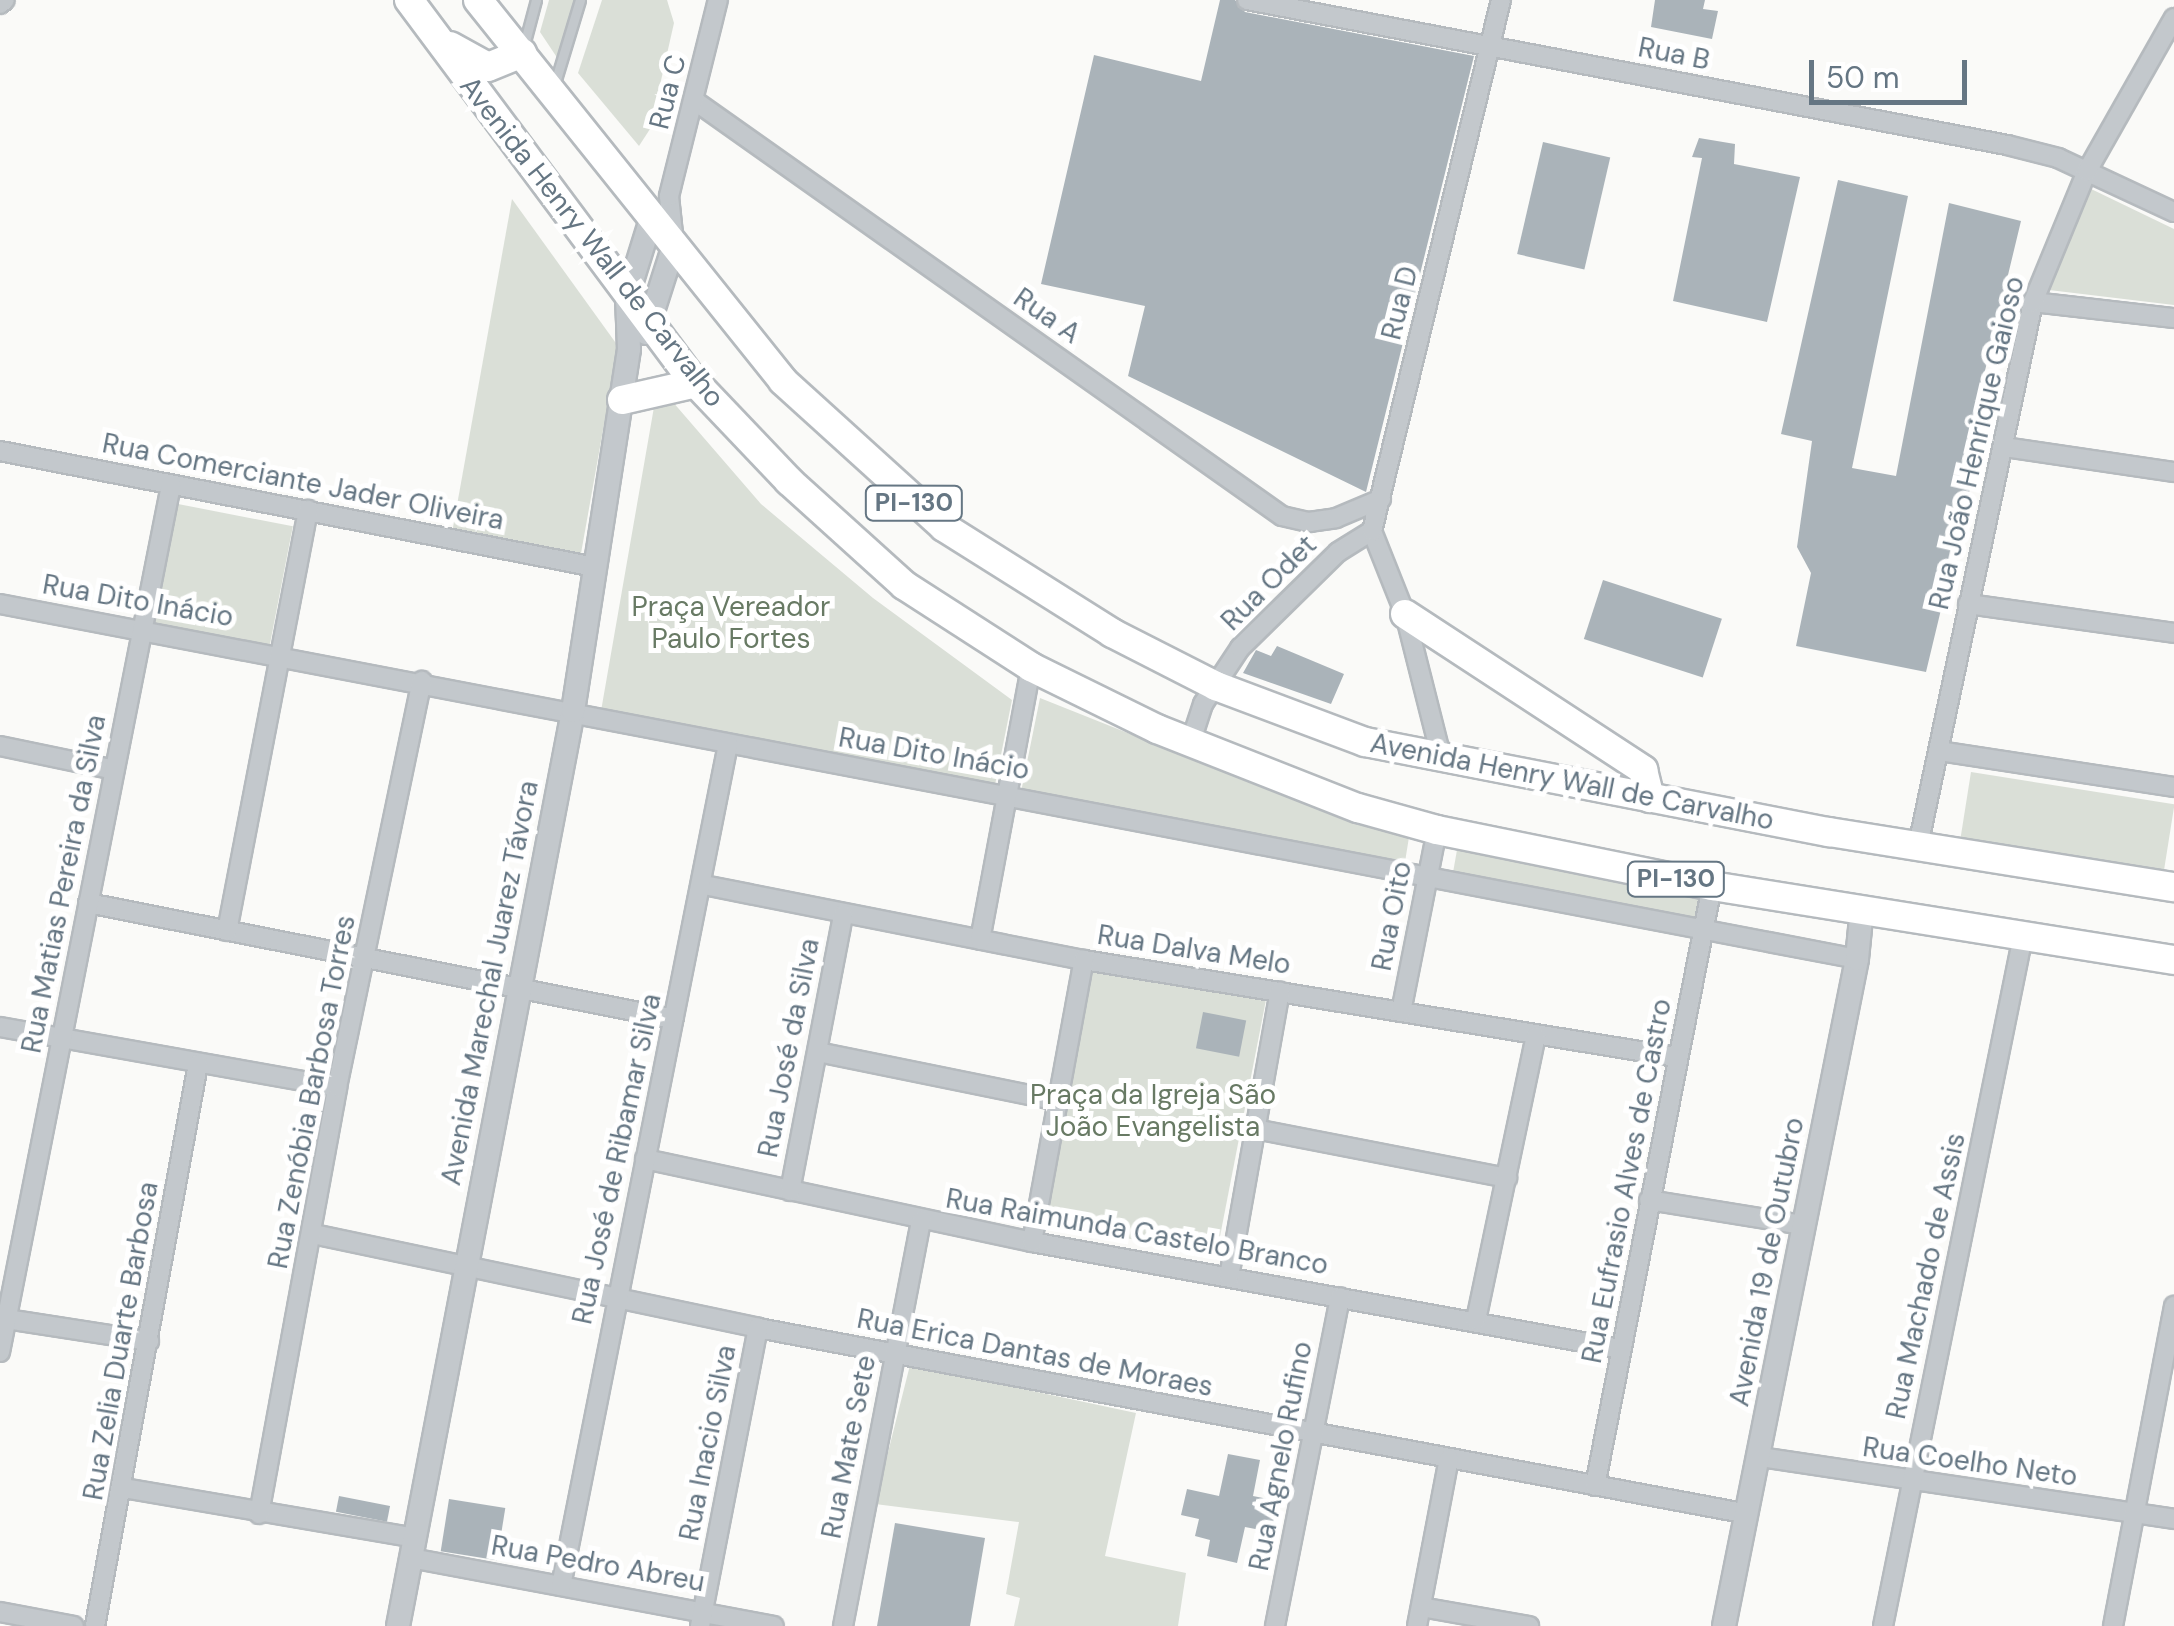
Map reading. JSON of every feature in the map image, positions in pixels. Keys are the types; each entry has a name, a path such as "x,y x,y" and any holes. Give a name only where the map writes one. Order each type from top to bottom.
{"main road":[{"name":"Avenida Henry Wall de Carvalho","path":"478,0 660,206 674,244 783,381 887,481 984,557 1216,686 1365,742 1442,760 1918,846 2174,887"},
{"name":"Avenida Henry Wall de Carvalho","path":"412,4 627,297 696,382 788,482 880,564 1031,667 1192,741 1358,808 1436,830 1712,886 2174,960"},
{"path":"412,4 476,65 522,52"},
{"path":"622,400 696,382"},
{"path":"1405,614 1643,770 1650,798"}],"street":[{"name":"Rua C","path":"660,206 695,101 718,0"},
{"name":"Rua B","path":"1247,0 2007,145 2087,171 2174,212"},
{"name":"Rua D","path":"1372,531 1501,0"},
{"name":"Rua João Henrique Gaioso","path":"1918,846 2033,302 2087,171 2167,45 2174,18"},
{"name":"Rua A","path":"695,101 1282,516 1309,522 1336,518 1381,499"},
{"path":"627,297 660,206"},
{"path":"630,349 651,327 674,244"},
{"name":"Avenida Marechal Juarez Távora","path":"398,1626 573,711 630,349 627,297"},
{"path":"2033,302 2174,318"},
{"path":"2004,447 2174,472"},
{"name":"Rua Comerciante Jader Oliveira","path":"0,451 595,568"},
{"name":"Rua Matias Pereira da Silva","path":"0,1352 3,1318 171,485"},
{"path":"227,932 308,510"},
{"path":"1372,531 1405,614 1442,760"},
{"name":"Rua Odet","path":"1192,741 1216,686 1271,615 1338,552 1372,531"},
{"name":"Rua Dito Inácio","path":"0,604 278,653 728,744 1857,959"},
{"path":"1968,604 2174,632"},
{"path":"980,940 1031,667"},
{"name":"Rua Zenóbia Barbosa Torres","path":"259,1514 338,1086 422,681"},
{"name":"Rua José de Ribamar Silva","path":"561,1586 616,1296 704,885 728,744"},
{"path":"0,746 115,770"},
{"path":"1939,752 2174,787"},
{"name":"Rua Oito","path":"1401,1012 1436,830"},
{"name":"Rua Dalva Melo","path":"704,885 1084,960 1676,1057"},
{"name":"Rua Eufrasio Alves de Castro","path":"1595,1486 1712,886"},
{"path":"88,903 674,1019"},
{"name":"Avenida 19 de Outubro","path":"1724,1626 1857,959 1862,908"},
{"name":"Rua José da Silva","path":"790,1191 843,915"},
{"name":"Rua Machado de Assis","path":"1884,1626 2023,936"},
{"path":"1032,1242 1054,1100 1084,960"},
{"path":"1228,1277 1280,992"},
{"path":"0,1026 338,1086"},
{"path":"1476,1320 1536,1036"},
{"path":"818,1052 1054,1100"},
{"name":"Rua Zelia Duarte Barbosa","path":"95,1626 198,1064"},
{"path":"1255,1130 1506,1178"},
{"name":"Rua Raimunda Castelo Branco","path":"645,1159 1032,1242 1621,1348"},
{"path":"1649,1200 1804,1225"},
{"name":"Rua Mate Sete","path":"843,1626 921,1220"},
{"name":"Rua Erica Dantas de Moraes","path":"313,1234 758,1328 1748,1514"},
{"name":"Rua Agnelo Rufino","path":"1276,1626 1340,1297"},
{"path":"2113,1626 2174,1306"},
{"path":"3,1318 149,1341"},
{"name":"Rua Inacio Silva","path":"702,1618 758,1328"},
{"name":"Rua Coelho Neto","path":"1760,1457 1911,1484 2174,1519"},
{"path":"1448,1458 1419,1617 1529,1626"},
{"name":"Rua Pedro Abreu","path":"123,1488 412,1548 702,1618 774,1626"},
{"path":"0,1612 74,1626"}],"lane":[{"path":"522,52 536,0"},
{"path":"554,89 580,0"}],"green space":[{"path":"549,0 575,0 558,59 540,32"},
{"path":"602,0 667,0 674,23 650,129 639,146 578,73"},
{"path":"2087,187 2174,229 2174,305 2049,290"},
{"path":"512,199 618,346 580,559 452,533"},
{"name":"Praça Vereador Paulo Fortes","path":"672,401 761,504 873,598 1012,700 995,785 601,711 654,407"},
{"path":"178,504 293,526 269,648 154,626"},
{"path":"1040,698 1331,814 1409,837 1405,862 1021,792"},
{"path":"1971,772 2174,804 2162,880 1959,848"},
{"path":"1457,850 1700,893 1696,919 1452,877"},
{"name":"Praça da Igreja São João Evangelista","path":"1089,967 1266,1001 1216,1256 1040,1221"},
{"path":"910,1365 1136,1413 1105,1556 1186,1573 1178,1626 1014,1626 1020,1598 1006,1594 1019,1522 875,1504"}],"building":[{"path":"1220,0 1235,0 1245,12 1474,56 1366,492 1128,376 1145,306 1041,284 1094,55 1201,81"},
{"path":"1655,0 1705,0 1703,9 1718,11 1712,39 1651,27"},
{"path":"1699,138 1735,144 1734,164 1800,177 1767,322 1673,301 1702,158 1692,157"},
{"path":"1543,142 1610,158 1584,270 1517,254"},
{"path":"1838,180 1908,196 1852,468 1896,476 1949,203 2021,221 1957,487 1970,489 1926,672 1796,646 1811,573 1797,547 1812,441 1781,434"},
{"path":"1603,580 1722,619 1703,678 1584,639"},
{"path":"1277,646 1344,674 1331,704 1243,673 1256,650 1271,656"},
{"path":"1203,1012 1246,1020 1239,1057 1196,1048"},
{"path":"1228,1454 1260,1460 1253,1496 1278,1501 1271,1532 1245,1527 1237,1563 1207,1556 1210,1540 1195,1536 1199,1519 1181,1515 1187,1489 1219,1496"},
{"path":"339,1496 390,1506 387,1522 336,1512"},
{"path":"449,1499 505,1508 497,1560 441,1551"},
{"path":"895,1523 985,1538 970,1626 877,1626"}]}
